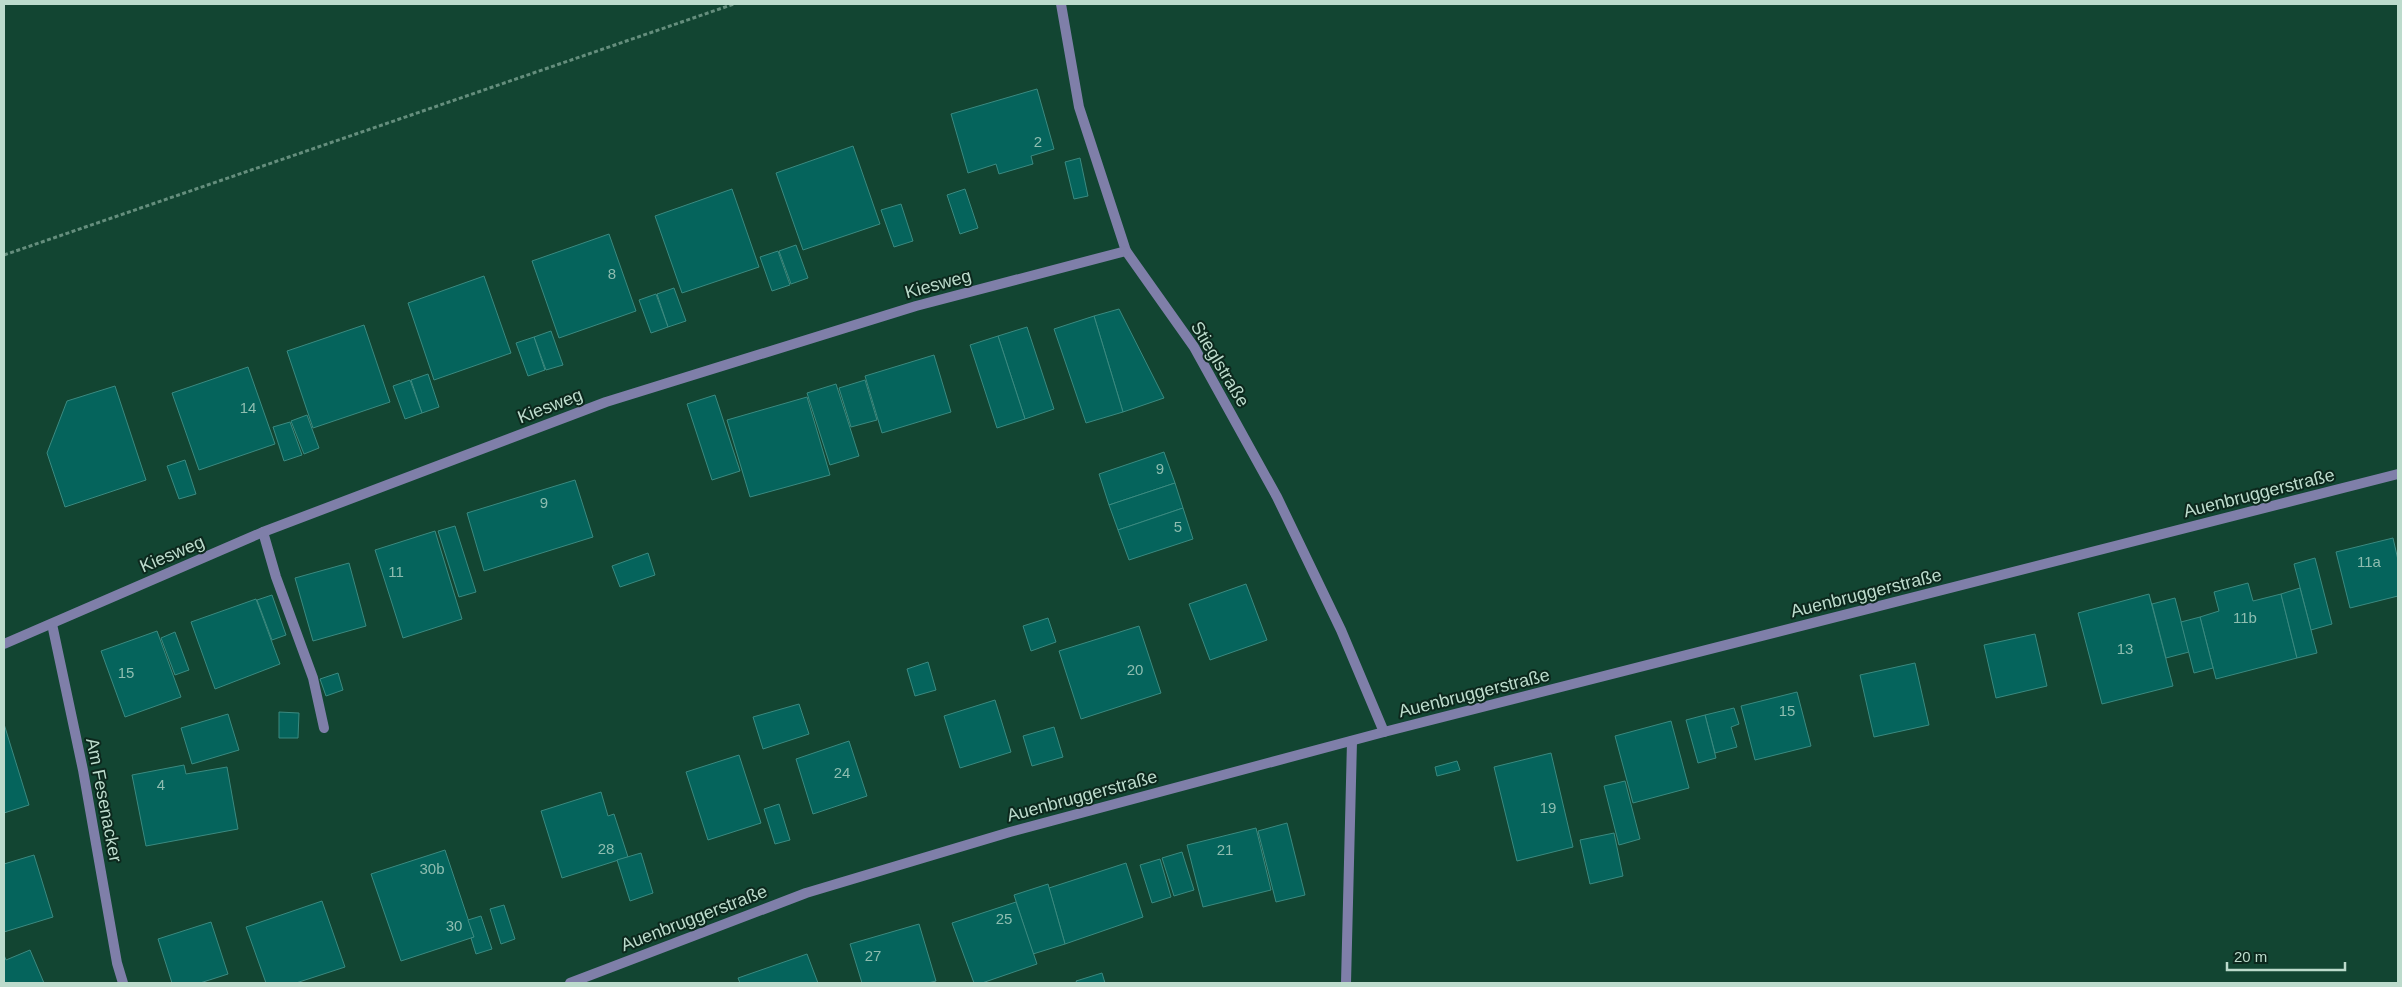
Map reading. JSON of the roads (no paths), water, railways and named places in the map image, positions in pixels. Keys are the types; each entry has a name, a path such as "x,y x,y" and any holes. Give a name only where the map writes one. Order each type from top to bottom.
{"street":[{"name":"Stieglstraße","path":"1061,4 1079,107 1126,251 1194,347 1277,497 1341,630 1384,732"},
{"name":"Kiesweg","path":"4,644 263,532 606,402 916,306 1126,251"},
{"name":"Auenbruggerstraße","path":"570,983 806,893 1010,832 1384,732 2398,474"},
{"path":"263,532 276,577 313,678 324,728"},
{"name":"Am Fesenacker","path":"52,624 83,770 117,964 123,983"},
{"path":"1346,983 1352,741"}]}
